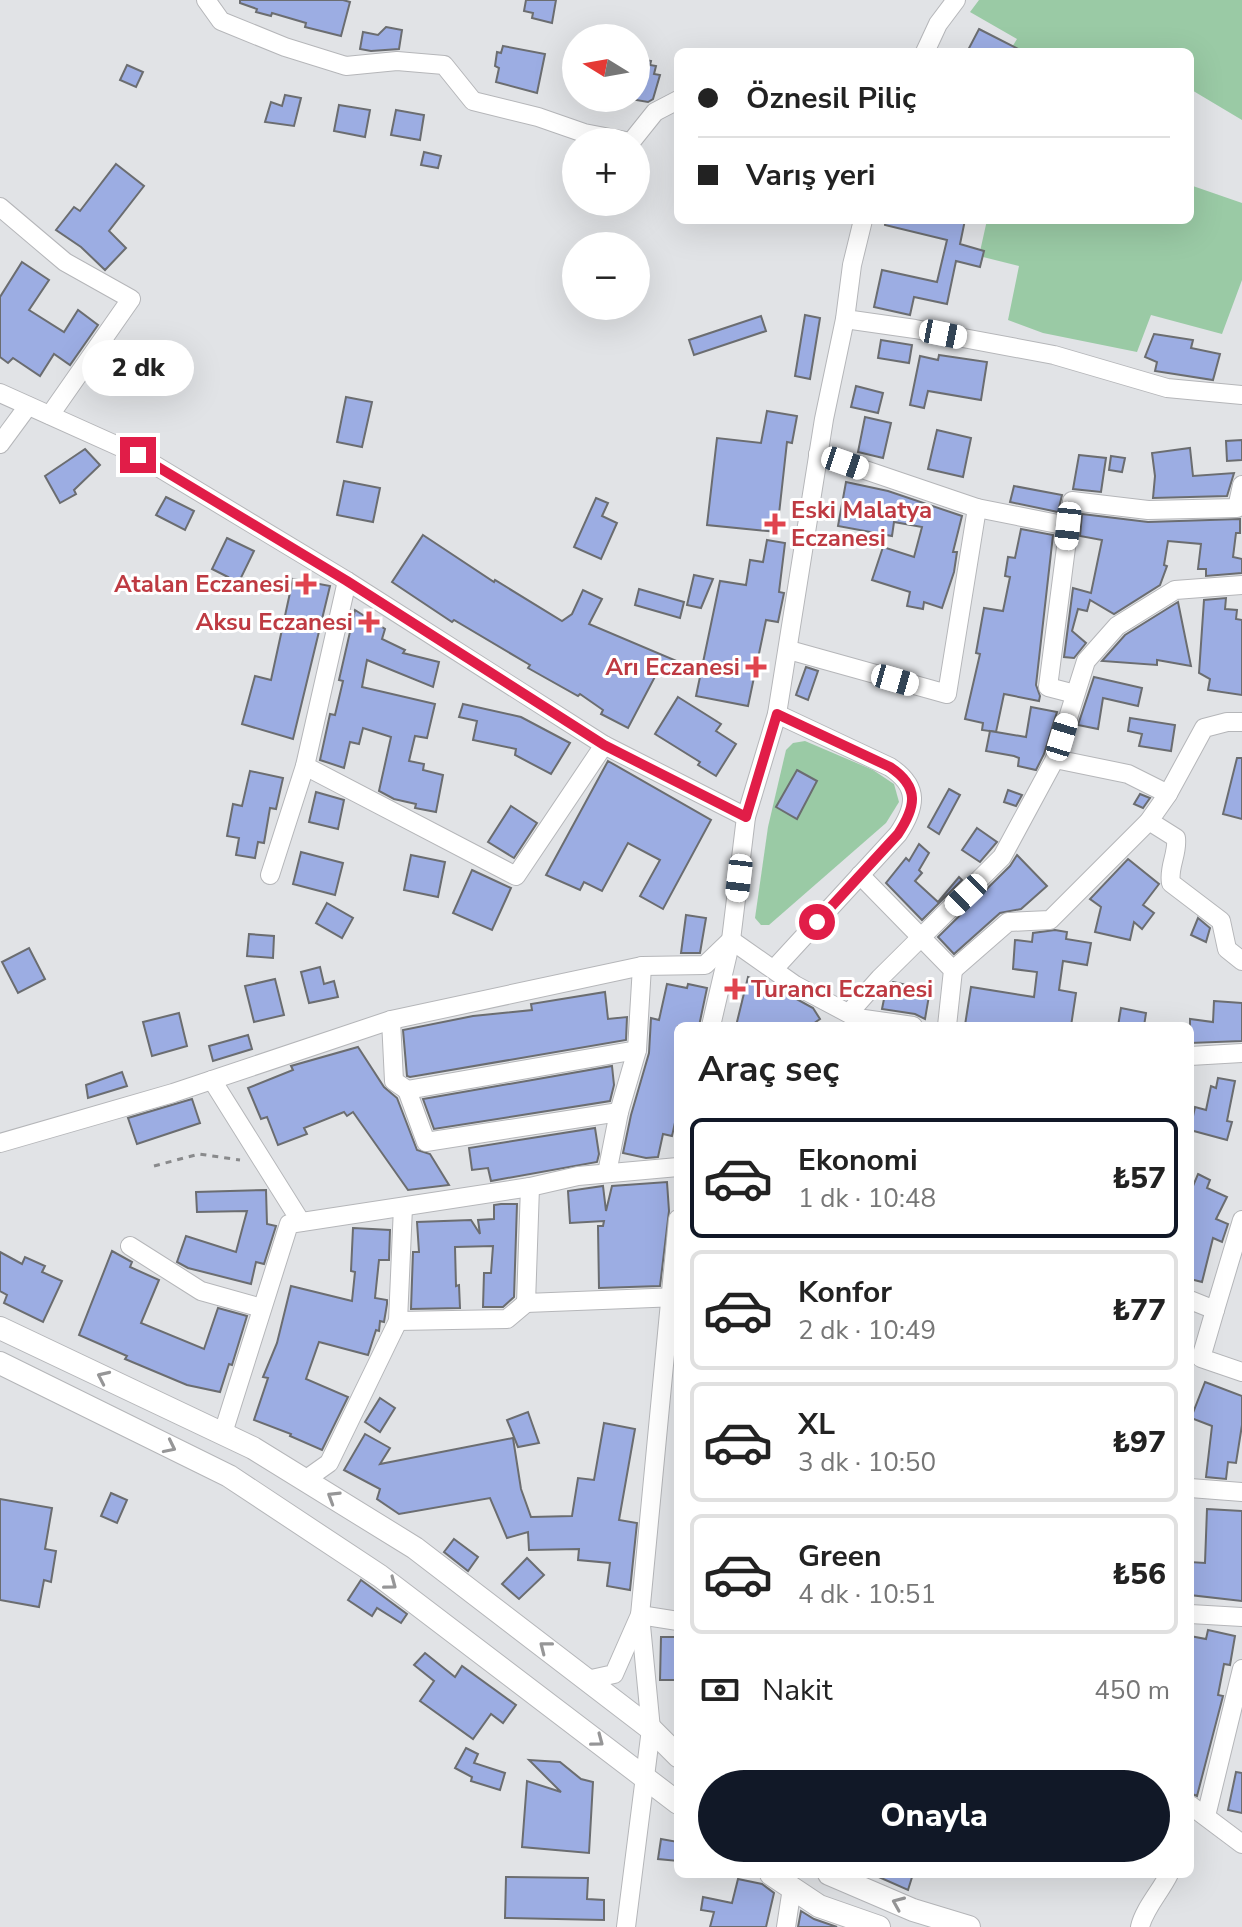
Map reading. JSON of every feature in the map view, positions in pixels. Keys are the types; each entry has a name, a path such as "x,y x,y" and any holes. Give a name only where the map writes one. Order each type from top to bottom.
{"main road":[{"path":"0,1328 253,1448 415,1548 651,1729 674,1752"},
{"path":"0,1363 229,1476 380,1576 674,1800"},
{"path":"777,1878 819,1906 879,1927"},
{"path":"838,1878 913,1910 969,1927"}],"street":[{"path":"206,0 221,21 285,47 346,66 397,61 444,65 473,101 538,117 584,133 631,142 655,112 674,102"},
{"path":"927,48 938,24 956,0"},
{"path":"0,207 65,262 131,299 50,415"},
{"path":"712,1022 731,940 746,817 777,714 818,454 862,224"},
{"path":"845,319 1054,355 1167,388 1242,395"},
{"path":"0,393 138,455 347,581 604,745 746,817"},
{"path":"0,444 28,406"},
{"path":"818,454 977,508 1068,526"},
{"path":"1075,694 1048,687 1072,501 1148,510 1237,508 1242,485"},
{"path":"789,650 947,694 977,508"},
{"path":"270,875 305,766 347,581"},
{"path":"849,1013 1002,857 1055,759 1086,661 1117,626 1175,590 1242,585"},
{"path":"774,969 898,834 908,819 913,801 910,786 903,775 777,714"},
{"path":"947,1022 953,970 1008,922 1050,920 1149,821 1168,794 1204,728 1242,722"},
{"path":"305,766 516,876 604,745"},
{"path":"1055,759 1128,774 1168,794"},
{"path":"1149,821 1176,838 1177,847 1169,874 1171,883 1221,921 1227,949 1242,961"},
{"path":"860,875 953,970"},
{"path":"0,1143 212,1080 391,1020 642,966 705,965 731,940"},
{"path":"731,940 795,985 857,1018 885,1022"},
{"path":"607,1173 619,1112 637,1050 642,966"},
{"path":"391,1020 394,1081 407,1090 426,1142 619,1112"},
{"path":"407,1090 637,1050"},
{"path":"1194,1056 1242,1053"},
{"path":"212,1080 301,1222"},
{"path":"223,1433 289,1224 530,1187 578,1176 674,1167"},
{"path":"526,1303 530,1187"},
{"path":"305,1480 329,1463 398,1321 403,1207"},
{"path":"1242,1220 1215,1310 1196,1359 1242,1372"},
{"path":"130,1246 201,1291 262,1308"},
{"path":"398,1321 507,1319 526,1303 674,1298 640,1615 651,1729 626,1927"},
{"path":"1194,1302 1215,1310"},
{"path":"1194,1488 1242,1492"},
{"path":"1194,1614 1242,1617"},
{"path":"640,1615 674,1620"},
{"path":"587,1680 614,1674 640,1615"},
{"path":"1206,1816 1242,1669"},
{"path":"1194,1808 1242,1844"},
{"path":"1140,1927 1143,1916 1167,1878"},
{"path":"786,1927 792,1888"}],"path":[{"path":"154,1166 199,1154 264,1164"}],"green space":[{"path":"979,0 1242,0 1242,120 1194,91 1194,48 1011,48 1017,39 970,12"},
{"path":"1194,186 1242,203 1242,280 1222,334 1151,315 1137,352 1043,333 1008,320 1019,266 979,256 986,224 1194,224"},
{"path":"805,741 873,770 894,784 899,802 886,823 769,925 761,925 755,918 768,827 786,750 793,743"}],"building":[{"path":"240,0 350,2 341,36 305,27 306,23 272,13 271,16 256,12 257,9 240,3"},
{"path":"526,0 556,0 552,23 532,18 533,13 524,11"},
{"path":"386,27 402,30 399,49 360,49 363,32 378,35"},
{"path":"979,29 1016,48 969,48"},
{"path":"503,46 545,54 537,93 496,82 499,68 495,66 497,52 501,53"},
{"path":"127,65 143,72 136,87 120,80"},
{"path":"650,65 656,66 654,74 660,75 650,101"},
{"path":"285,95 301,98 294,126 265,122 271,102 282,106"},
{"path":"339,105 370,110 365,137 334,131"},
{"path":"396,110 424,115 420,140 391,135"},
{"path":"424,152 441,156 438,168 421,165"},
{"path":"116,164 144,186 109,231 126,248 105,270 81,247 56,230 74,207 80,211"},
{"path":"964,224 960,244 984,251 980,267 956,261 947,304 914,297 910,315 874,307 882,270 937,282 947,240 885,225"},
{"path":"22,262 49,280 29,310 64,332 78,310 98,325 70,365 54,354 40,376 13,358 8,363 0,357 0,297"},
{"path":"805,315 820,318 810,379 795,376"},
{"path":"761,316 766,331 694,355 689,340"},
{"path":"1154,334 1193,340 1191,348 1220,354 1213,380 1155,371 1157,362 1145,357"},
{"path":"881,340 912,345 909,363 878,358"},
{"path":"939,355 987,362 981,400 928,391 924,408 910,405 920,356 938,360"},
{"path":"856,386 883,393 878,413 851,407"},
{"path":"346,397 372,402 362,447 337,442"},
{"path":"767,411 797,416 792,443 787,442 777,532 707,525 717,438 761,443"},
{"path":"865,417 891,423 883,458 858,452"},
{"path":"937,430 971,438 963,477 928,469"},
{"path":"1242,440 1242,460 1227,461 1226,441"},
{"path":"1190,448 1193,476 1234,473 1227,496 1153,498 1155,476 1152,453"},
{"path":"85,449 100,465 74,490 76,494 60,503 45,476"},
{"path":"1079,455 1106,458 1101,492 1073,489"},
{"path":"1111,456 1125,458 1122,472 1109,470"},
{"path":"344,481 380,488 373,522 337,515"},
{"path":"846,482 888,491 962,516 953,552 957,552 954,572 942,608 924,602 923,609 907,606 910,592 872,580 883,547 914,557 922,527 894,522 892,536 838,526"},
{"path":"1014,486 1062,495 1058,512 1010,502"},
{"path":"166,497 194,511 185,530 156,515"},
{"path":"596,498 608,503 602,516 617,523 601,559 574,547"},
{"path":"1082,514 1148,522 1240,519 1240,533 1236,533 1233,557 1242,559 1242,573 1206,576 1206,569 1198,569 1201,544 1168,541 1164,565 1167,566 1160,585 1114,614 1090,600 1087,611 1078,609 1072,631 1086,643 1074,658 1064,657 1073,588 1091,593 1102,540 1080,536"},
{"path":"1021,529 1053,535 1036,685 1040,696 1039,701 1004,694 996,732 982,730 983,723 965,719 980,654 976,653 984,608 1003,611 1010,577 1005,576 1008,557 1015,558"},
{"path":"423,535 494,582 562,621 572,614 583,590 602,599 589,624 679,662 674,675 659,669 628,728 601,714 603,710 580,694 578,696 528,668 530,665 454,620 452,622 392,582"},
{"path":"227,538 254,551 235,590 223,585 228,577 212,569"},
{"path":"767,540 785,543 779,592 784,593 778,622 766,620 748,706 696,696 720,581 746,585 750,560 763,562"},
{"path":"694,575 713,579 701,608 687,605"},
{"path":"293,579 330,586 293,739 242,724 255,676 271,680"},
{"path":"639,589 684,602 680,618 635,605"},
{"path":"1226,598 1225,609 1237,610 1236,619 1242,620 1242,695 1208,690 1210,679 1199,673 1204,600"},
{"path":"1178,602 1191,666 1157,660 1157,665 1102,661 1125,635"},
{"path":"355,610 385,629 382,639 405,650 403,653 439,662 433,687 367,660 362,687 435,704 427,738 415,736 409,761 424,764 423,770 443,775 436,812 415,808 416,804 394,799 379,791 391,737 363,728 359,744 350,742 344,768 320,760 330,714 335,715 343,681 339,680"},
{"path":"806,667 818,671 808,700 796,695"},
{"path":"1094,677 1142,688 1138,706 1103,698 1098,729 1078,725"},
{"path":"678,697 721,724 716,731 736,744 716,776 698,765 700,762 655,734"},
{"path":"463,704 521,717 570,743 551,774 515,755 516,749 473,740 477,721 459,717"},
{"path":"1031,707 1057,712 1036,770 1018,766 1019,758 1014,756 986,751 990,731 1026,737"},
{"path":"1130,718 1175,725 1171,751 1139,746 1142,734 1128,731"},
{"path":"1237,758 1242,758 1242,819 1223,814"},
{"path":"608,761 711,820 663,909 640,896 660,860 628,843 602,891 584,882 580,890 546,875"},
{"path":"797,770 817,781 797,819 776,807"},
{"path":"250,771 283,778 276,809 270,808 264,843 258,842 255,858 236,855 239,838 227,836 233,804 242,806"},
{"path":"949,789 960,795 939,834 928,827"},
{"path":"1008,790 1022,795 1016,806 1004,802"},
{"path":"316,792 344,800 338,829 309,822"},
{"path":"1140,794 1150,798 1143,808 1134,804"},
{"path":"511,806 537,823 514,858 488,842"},
{"path":"977,828 997,842 980,862 962,850"},
{"path":"919,844 929,853 919,870 922,873 915,881 938,902 959,877 962,880 922,920 886,883 906,858 909,861"},
{"path":"301,852 343,863 335,895 293,884"},
{"path":"411,855 445,862 438,897 404,890"},
{"path":"1017,855 1047,886 1021,909 1000,913 954,954 938,937 1010,866"},
{"path":"1128,859 1159,884 1143,905 1154,913 1142,929 1134,922 1130,940 1095,932 1101,907 1090,899"},
{"path":"472,870 511,888 492,930 453,913"},
{"path":"327,903 353,918 342,938 316,923"},
{"path":"686,915 706,918 700,953 681,953"},
{"path":"1198,918 1210,928 1206,942 1191,935"},
{"path":"1067,932 1066,939 1091,943 1087,965 1063,961 1059,990 1076,993 1072,1022 965,1022 971,987 1034,997 1037,972 1013,969 1015,940 1032,942 1033,933"},
{"path":"249,934 274,936 273,958 247,956"},
{"path":"29,948 45,979 18,993 2,962"},
{"path":"320,967 324,984 334,981 338,997 309,1003 301,972"},
{"path":"748,977 813,1008 820,1019 816,1022 737,1022"},
{"path":"275,979 284,1015 254,1022 245,986"},
{"path":"893,982 930,990 925,1019 915,1014 882,1009 886,989"},
{"path":"667,984 707,988 700,1022 674,1022 674,1127 672,1136 663,1134 658,1157 646,1158 623,1153 649,1053 651,1018 659,1020"},
{"path":"605,992 608,1019 627,1017 626,1040 407,1076 403,1030 473,1016 532,1010 531,1004"},
{"path":"1214,1001 1242,1003 1242,1041 1194,1043 1194,1022 1190,1019 1213,1022"},
{"path":"1121,1008 1146,1013 1145,1022 1119,1022"},
{"path":"179,1013 187,1046 152,1056 143,1022"},
{"path":"248,1035 252,1049 213,1061 209,1046"},
{"path":"358,1047 384,1087 397,1098 417,1150 430,1154 449,1185 408,1190 353,1112 347,1116 344,1112 304,1128 307,1134 278,1145 267,1117 261,1119 248,1088 293,1070 291,1066"},
{"path":"612,1066 614,1085 610,1101 434,1129 423,1099"},
{"path":"122,1072 127,1086 88,1098 86,1085"},
{"path":"1218,1078 1235,1081 1227,1121 1232,1122 1227,1140 1194,1131 1195,1107 1206,1110 1211,1086 1216,1088"},
{"path":"192,1099 200,1123 137,1144 128,1118"},
{"path":"595,1128 599,1154 597,1162 491,1181 488,1168 472,1170 469,1148"},
{"path":"1198,1174 1210,1180 1207,1188 1227,1197 1216,1219 1228,1224 1222,1242 1213,1238 1202,1282 1194,1280 1194,1184"},
{"path":"667,1182 669,1211 660,1286 599,1288 598,1226 603,1226 604,1221 570,1223 568,1191 603,1186 606,1211 612,1186"},
{"path":"266,1190 267,1224 276,1226 264,1264 256,1262 251,1284 188,1268 177,1262 186,1236 236,1252 247,1211 197,1212 196,1192"},
{"path":"517,1204 514,1297 503,1307 483,1307 484,1273 491,1273 493,1246 455,1247 460,1308 411,1309 413,1252 419,1252 417,1222 471,1220 480,1234 478,1220 494,1219 494,1205"},
{"path":"353,1228 390,1230 389,1260 379,1260 375,1298 387,1300 387,1304 384,1322 380,1321 368,1355 319,1342 306,1379 348,1397 322,1450 254,1420 268,1378 263,1377 277,1343 291,1286 352,1301 355,1272 351,1271"},
{"path":"112,1251 132,1262 130,1267 159,1280 141,1323 204,1349 218,1308 247,1316 220,1392 187,1385 125,1359 127,1356 79,1335"},
{"path":"0,1252 22,1264 25,1257 45,1266 42,1272 62,1281 43,1322 4,1303 7,1295 0,1291"},
{"path":"1205,1382 1242,1396 1242,1425 1236,1463 1228,1462 1226,1479 1206,1477 1212,1426 1194,1419 1194,1410"},
{"path":"380,1398 395,1408 380,1432 365,1422"},
{"path":"528,1412 539,1443 518,1447 507,1420"},
{"path":"604,1423 635,1429 619,1520 637,1523 630,1590 607,1586 610,1563 578,1560 579,1549 529,1550 528,1532 507,1538 490,1498 399,1514 377,1499 380,1489 344,1470 365,1434 390,1448 380,1464 513,1438 521,1489 531,1517 572,1516 578,1478 594,1480"},
{"path":"111,1493 127,1500 117,1523 101,1516"},
{"path":"0,1499 52,1508 45,1549 56,1551 51,1582 44,1580 39,1607 0,1600"},
{"path":"1207,1509 1242,1511 1242,1601 1194,1595 1194,1562 1205,1563"},
{"path":"454,1539 478,1557 468,1571 444,1552"},
{"path":"527,1558 544,1575 519,1599 502,1584"},
{"path":"361,1580 407,1614 401,1623 377,1608 372,1616 348,1600"},
{"path":"1208,1630 1235,1636 1230,1665 1224,1664 1218,1695 1223,1696 1197,1796 1194,1795 1194,1637 1206,1639"},
{"path":"661,1637 674,1637 674,1680 660,1680"},
{"path":"425,1653 455,1677 462,1666 516,1705 503,1723 491,1714 473,1739 420,1701 434,1681 414,1665"},
{"path":"466,1748 478,1754 474,1763 505,1773 500,1790 471,1781 472,1777 455,1768"},
{"path":"529,1760 560,1762 581,1779 593,1782 589,1853 522,1847 527,1781 561,1792"},
{"path":"1236,1772 1242,1773 1242,1813 1228,1810"},
{"path":"661,1839 674,1841 674,1861 658,1859"},
{"path":"506,1877 588,1878 587,1899 604,1900 604,1920 505,1918"},
{"path":"881,1878 912,1878 908,1890"},
{"path":"738,1879 762,1884 774,1893 766,1927 710,1927 714,1912 701,1910 703,1897 732,1903"},
{"path":"801,1911 814,1919 837,1927 798,1927"}],"place":[{"name":"Eski Malatya Eczanesi","path":"775,524"},
{"name":"Atalan Eczanesi","path":"306,584"},
{"name":"Aksu Eczanesi","path":"369,622"},
{"name":"Arı Eczanesi","path":"756,667"},
{"name":"Turancı Eczanesi","path":"735,989"}],"route":[{"path":"138,455 347,581 604,745 746,817 777,714 903,775 910,786 913,801 908,819 898,834 817,922"}]}
